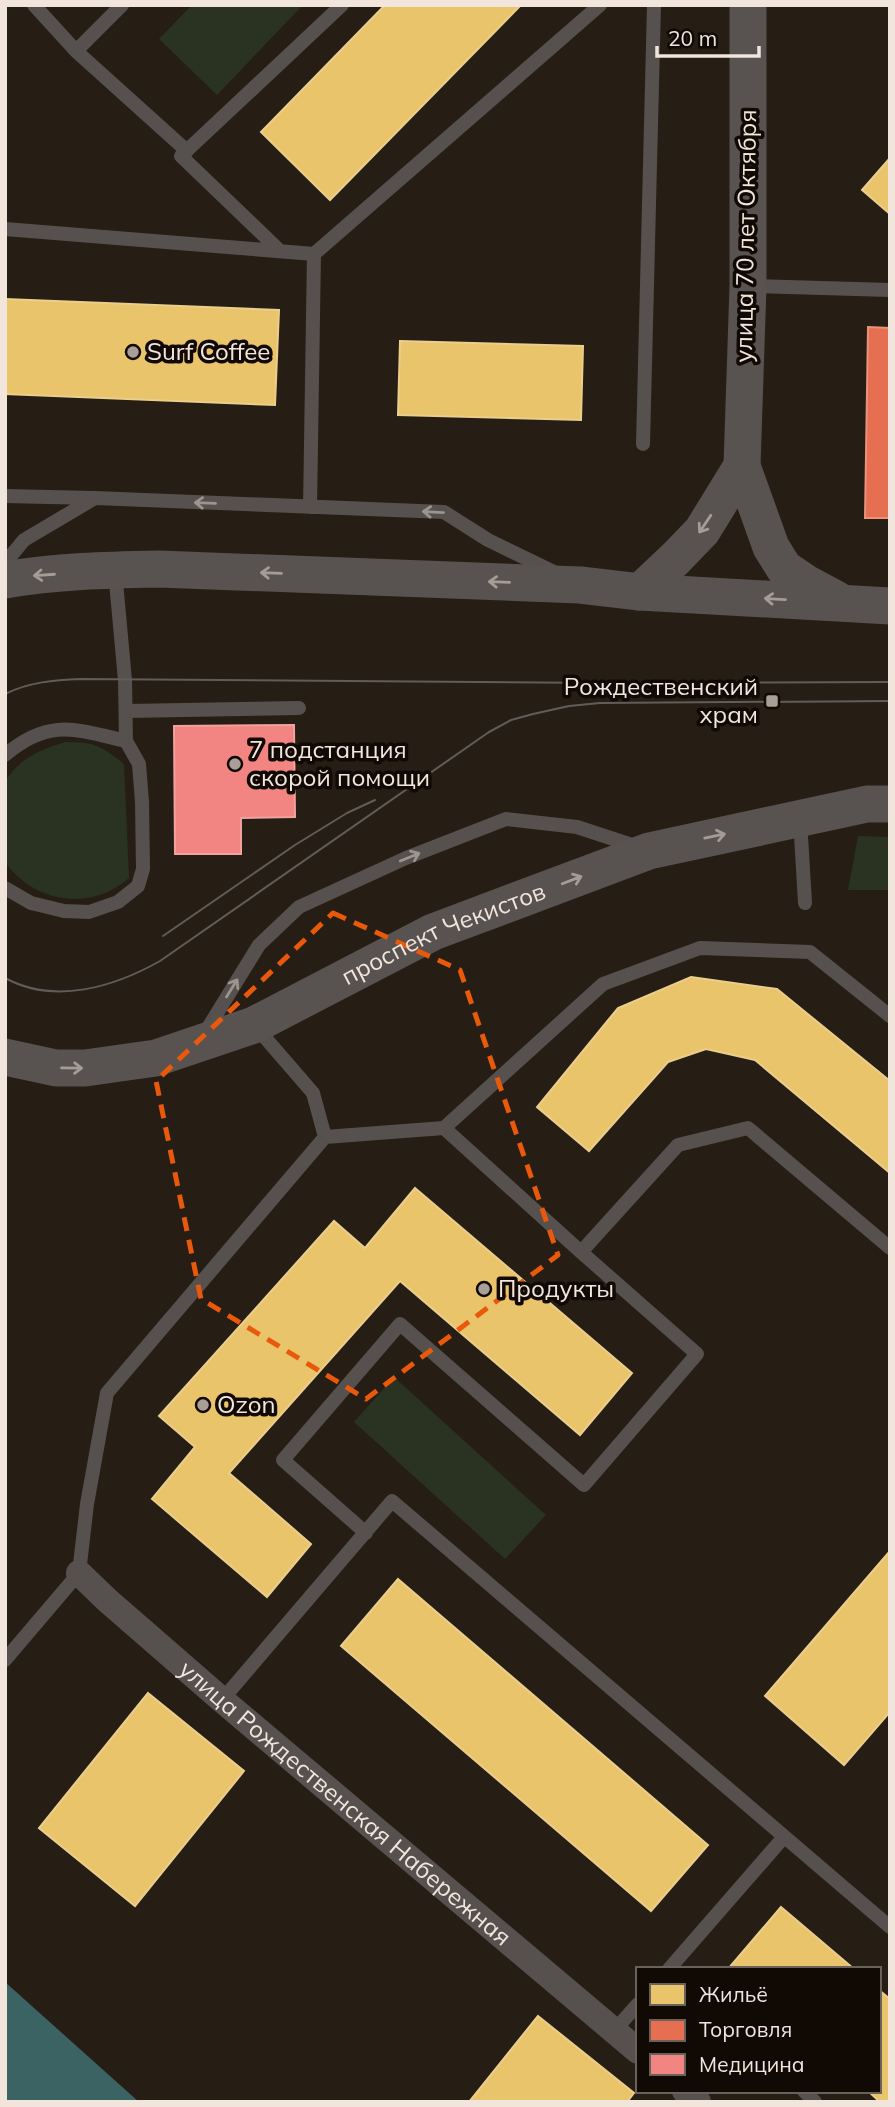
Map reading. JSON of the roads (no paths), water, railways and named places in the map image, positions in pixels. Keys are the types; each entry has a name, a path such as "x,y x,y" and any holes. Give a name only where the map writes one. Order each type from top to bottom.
{"main road":[{"name":"улица 70 лет Октября","path":"748,5 748,286 741,466 771,547 785,568 843,603"},
{"name":"улица 70 лет Октября","path":"640,592 702,531 741,466"},
{"path":"5,580 33,575 115,569 159,569 580,586 640,592 890,606"},
{"name":"проспект Чекистов","path":"5,1057 56,1068 85,1068 156,1058 254,1025 433,932 649,851 800,817 867,804 890,804"}],"street":[{"name":"улица Рождественская Набережная","path":"79,1573 222,1700 636,2049"}],"lane":[{"path":"34,5 76,51 187,151"},
{"path":"76,51 122,5"},
{"path":"280,251 181,156 342,5"},
{"path":"5,229 314,254 600,5"},
{"path":"643,444 654,5"},
{"path":"310,507 314,254"},
{"path":"748,286 890,290"},
{"path":"5,496 444,512 488,540 580,586"},
{"path":"5,563 24,540 95,498"},
{"path":"5,888 31,903 64,911 89,912 118,902 138,886 143,869 142,802 139,764 126,741 125,680 115,569"},
{"path":"126,711 299,708"},
{"path":"5,755 37,733 61,728 126,741"},
{"path":"800,817 805,903"},
{"path":"196,1046 259,944 299,907 406,858 506,819 577,827 649,851"},
{"path":"5,1660 79,1573 87,1504 107,1394 325,1137 444,1128 603,984 699,948 810,951 890,1016"},
{"path":"254,1025 313,1093 325,1137"},
{"path":"366,1533 283,1460 400,1324 584,1485 697,1354 444,1128"},
{"path":"581,1252 678,1145 748,1128 890,1248"},
{"path":"222,1700 392,1501 890,1927"},
{"path":"672,1967 784,1837"},
{"path":"614,2031 636,2006"}],"water":[{"path":"5,1982 139,2102 5,2102"}],"tram line":[{"path":"5,694 33,684 81,679 890,682"},
{"path":"5,978 44,990 84,989 104,985 160,961 489,732 511,720 569,706 600,703 890,701"},
{"path":"163,936 295,845 347,813 375,800"}],"place":[{"name":"Surf Coffee","path":"133,352"},
{"name":"Рождественский храм","path":"772,701"},
{"name":"7 подстанция скорой помощи","path":"235,764"},
{"name":"Продукты","path":"484,1289"},
{"name":"Ozon","path":"203,1405"}]}
